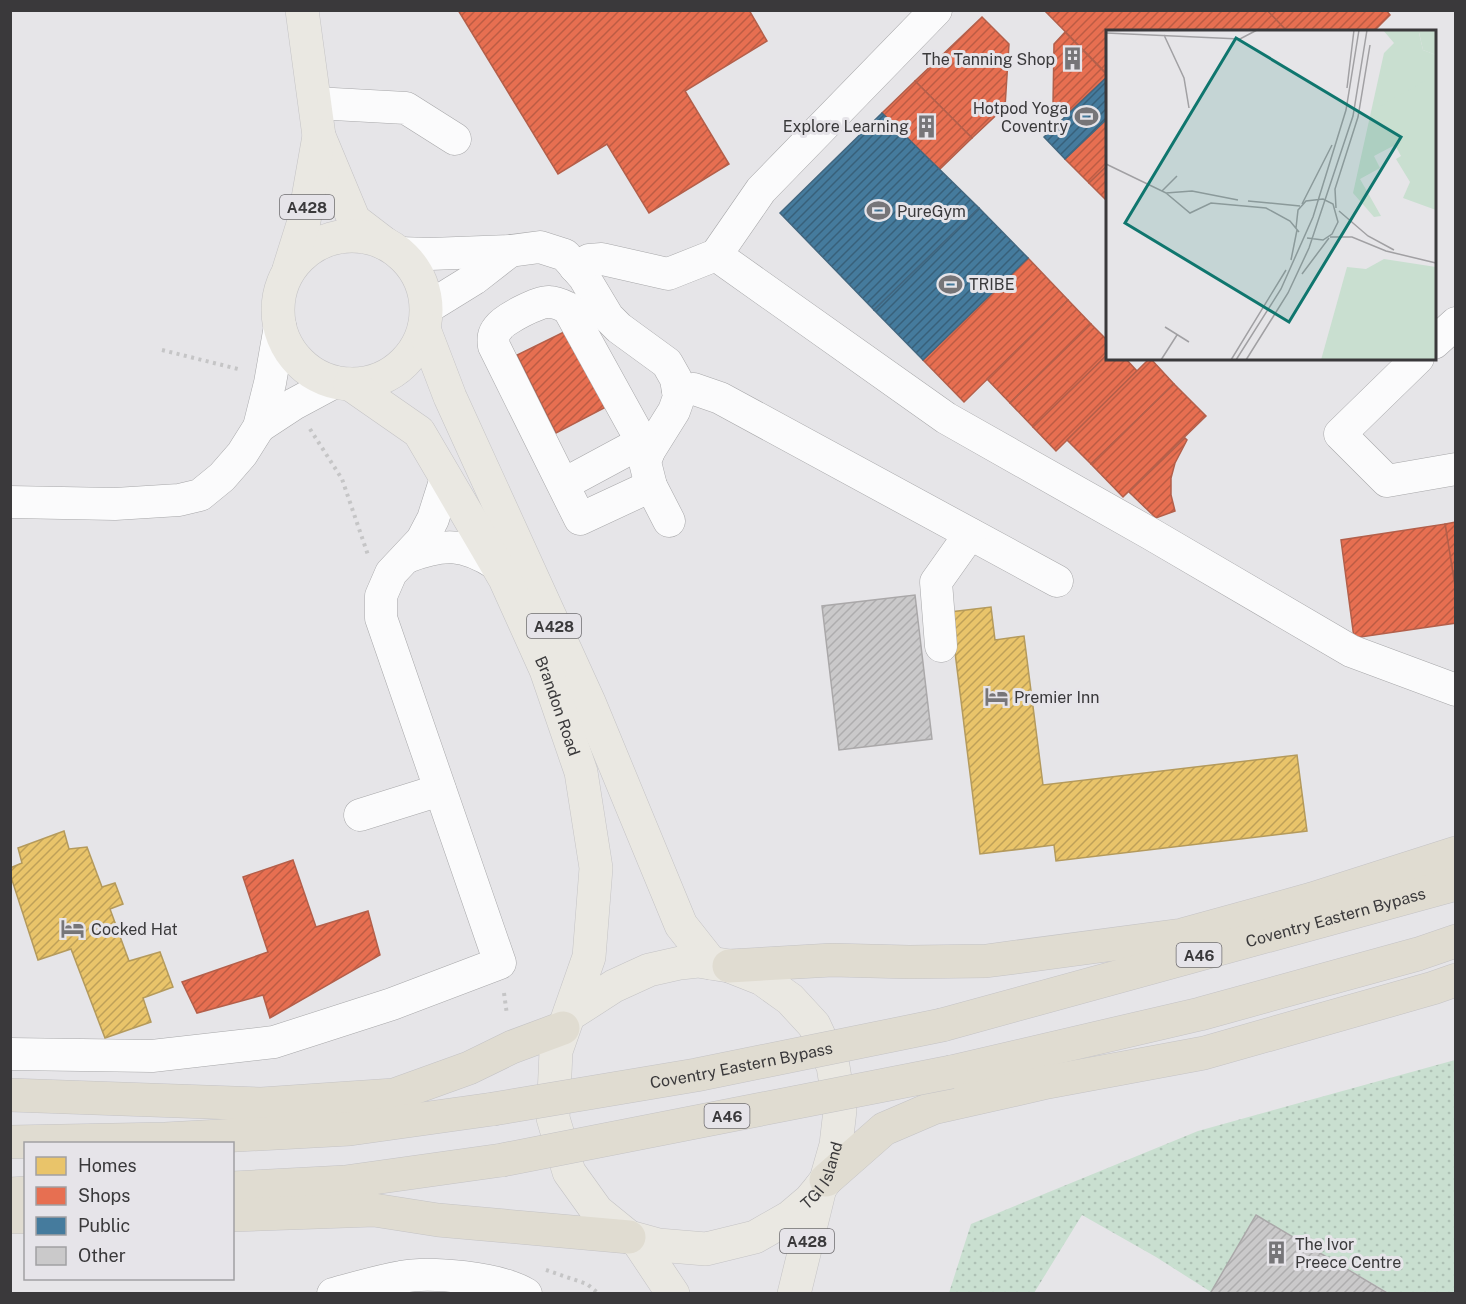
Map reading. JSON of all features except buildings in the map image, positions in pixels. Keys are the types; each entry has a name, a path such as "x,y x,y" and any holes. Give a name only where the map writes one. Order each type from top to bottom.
{"highway":[{"path":"720,964 832,960 986,961 1182,935 1312,899 1455,854"},
{"name":"Coventry Eastern Bypass","path":"10,1142 165,1139 350,1129 493,1109 696,1076 942,1025 1455,884"},
{"name":"A46","path":"234,1188 345,1182 502,1160 951,1071 1200,1014 1418,954 1455,940"},
{"path":"823,1184 884,1129 933,1108 1047,1082 1204,1053 1422,992 1455,980"},
{"path":"10,1095 261,1104 394,1095 469,1068 566,1022"},
{"path":"234,1215 374,1210 438,1220 633,1239"}],"main road":[{"name":"A428","path":"302,10 319,136 354,220 394,250"},
{"name":"A428","path":"286,276 304,221 319,136"},
{"path":"362,237 394,250 411,265 424,293 425,318 415,349 400,367 376,381 343,383 308,370 285,342 280,326 279,306 286,276 307,252 332,239 362,237"},
{"name":"Brandon Road","path":"425,318 450,398 589,702 681,925 720,964"},
{"name":"Brandon Road","path":"343,383 419,432 496,564 546,670 580,772 596,868 588,957 566,1022"},
{"name":"TGI Island","path":"689,962 720,964 762,979 790,999 814,1025 833,1066 840,1110 836,1145 823,1184 810,1200 790,1217 755,1237 706,1249 658,1245 633,1239 597,1211 569,1172 553,1118 556,1051 566,1022 614,986 649,970 689,962"},
{"name":"A428","path":"794,1293 823,1184"},
{"path":"633,1239 673,1293"}],"street":[{"path":"575,267 589,260 602,260 669,274 716,255 762,190 936,10"},
{"path":"315,103 405,108 455,139"},
{"path":"394,250 430,255 510,252 540,246 565,255 584,277 608,317 619,328 667,363 676,380 679,397 674,411 646,446 564,484"},
{"path":"425,318 510,252"},
{"path":"716,255 946,418 1351,651 1455,690"},
{"path":"651,486 580,519 494,346 493,337 503,322 542,302 560,304 568,308 646,446 645,462 651,486 669,521"},
{"path":"1436,341 1455,323"},
{"path":"10,502 115,504 179,500 200,495 222,477 242,454 259,427 270,383 280,326"},
{"path":"1416,360 1340,434 1387,481 1455,469"},
{"path":"259,427 294,404 343,383"},
{"path":"678,390 694,389 720,398 1058,581"},
{"path":"10,1054 152,1056 274,1042 392,1004 500,963 381,618 381,596 391,573 422,540 433,519 446,478"},
{"path":"941,646 936,582 970,534"},
{"path":"407,556 429,548 454,546 480,554 496,564"},
{"path":"360,814 440,790"},
{"path":"333,1293 403,1276 434,1275 486,1281 517,1288 526,1293"}],"path":[{"path":"162,350 243,370"}],"green space":[{"path":"1455,1060 1455,1293 1389,1293 1256,1215 1211,1292 1156,1257 1082,1215 1034,1293 949,1293 971,1224 1198,1131"}],"place":[{"name":"The Tanning Shop","path":"1073,59"},
{"name":"Hotpod Yoga Coventry","path":"1086,117"},
{"name":"Explore Learning","path":"927,126"},
{"name":"PureGym","path":"879,211"},
{"name":"TRIBE","path":"951,284"},
{"name":"Premier Inn","path":"996,697"},
{"name":"Cocked Hat","path":"73,929"},
{"name":"The Ivor Preece Centre","path":"1277,1253"}]}
